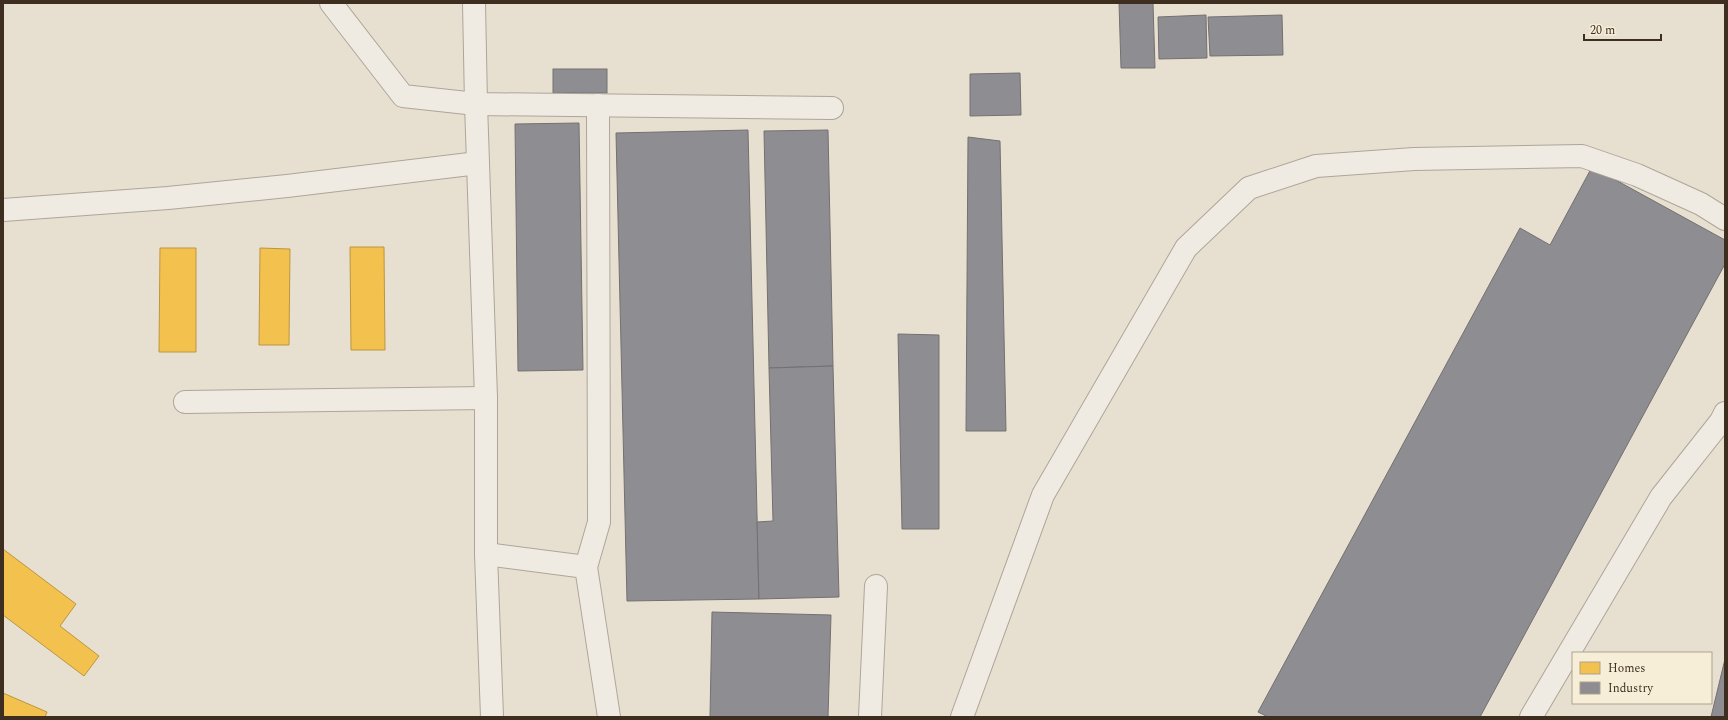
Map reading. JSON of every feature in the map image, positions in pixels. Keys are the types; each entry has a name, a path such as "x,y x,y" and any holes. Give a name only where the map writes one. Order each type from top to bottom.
{"street":[{"path":"331,3 403,96 476,104 832,108"},
{"path":"474,3 486,398 486,554 492,717"},
{"path":"598,105 599,522 586,567 609,717"},
{"path":"962,717 1043,495 1186,248 1249,188 1316,166 1414,158 1582,156 1637,174 1701,204 1725,219"},
{"path":"3,210 168,198 271,188 478,163"},
{"path":"185,402 486,398"},
{"path":"1531,717 1660,497 1721,421 1725,413"},
{"path":"486,554 586,567"},
{"path":"870,717 876,586"}],"building: Homes":[{"path":"350,247 384,247 385,350 351,350"},
{"path":"160,248 196,248 196,352 159,352"},
{"path":"260,248 290,249 289,345 259,345"},
{"path":"3,549 76,604 60,626 99,656 84,676 3,615"},
{"path":"3,693 47,712 45,717 3,717"}],"building: Industry":[{"path":"1119,3 1153,3 1155,68 1121,68"},
{"path":"1206,15 1207,58 1159,59 1158,17"},
{"path":"1282,15 1283,55 1210,56 1208,17"},
{"path":"553,69 607,69 607,93 553,93"},
{"path":"1020,73 1021,115 970,116 970,74"},
{"path":"579,123 583,370 518,371 515,124"},
{"path":"748,130 759,599 627,601 616,133"},
{"path":"828,130 833,366 769,368 764,131"},
{"path":"968,137 1000,141 1006,431 966,431"},
{"path":"1592,167 1725,240 1725,264 1480,717 1268,717 1258,712 1520,228 1550,245"},
{"path":"898,334 939,335 939,529 902,529"},
{"path":"833,366 839,597 759,599 757,522 773,521 769,368"},
{"path":"712,612 831,615 828,717 710,717"},
{"path":"1725,659 1725,717 1711,717"}]}
